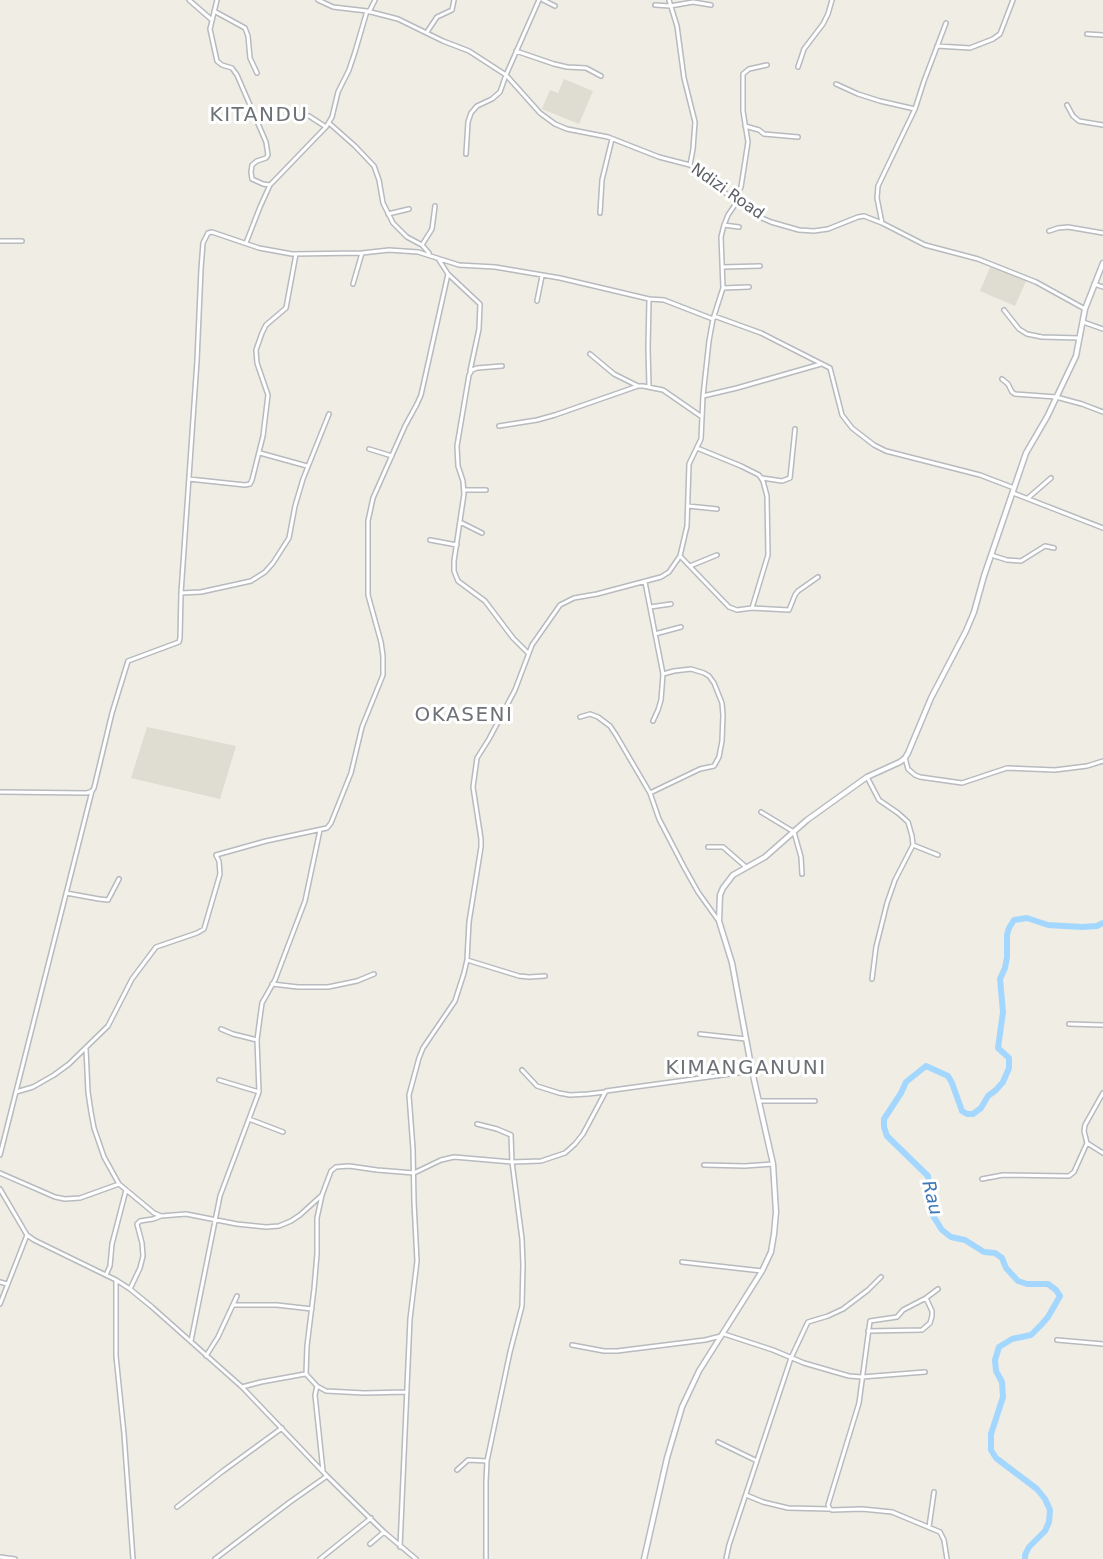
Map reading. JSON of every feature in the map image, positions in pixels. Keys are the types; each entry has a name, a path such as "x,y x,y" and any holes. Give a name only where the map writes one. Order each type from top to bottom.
{"street":[{"path":"189,0 212,20"},
{"path":"217,0 210,34 217,61 232,68 237,75 266,142 268,155 252,165 251,176 255,181 270,185"},
{"name":"Ndizi Road","path":"318,0 333,7 398,19 469,51 506,75 540,113 555,124 567,129 601,135 659,157 690,165 736,202 755,215 771,222 799,230 814,231 828,229 864,216 925,245 978,259 1036,282 1084,309"},
{"path":"246,243 270,185 326,127 332,117 338,92 349,70 368,12 375,0"},
{"path":"427,32 436,17 452,10 454,0"},
{"path":"466,154 468,122 471,113 477,106 497,96 541,0 555,6"},
{"path":"669,0 677,26 684,78 695,122 690,165"},
{"path":"798,68 804,50 828,15 832,0"},
{"path":"937,46 970,48 993,39 1000,34 1014,0"},
{"path":"655,5 670,6 693,2 711,5"},
{"path":"214,11 244,28 248,36 250,58 257,73"},
{"path":"882,223 877,198 878,186 915,109 946,22"},
{"path":"1086,34 1103,34"},
{"path":"516,51 554,64 586,68 601,76"},
{"path":"400,1547 410,1319 417,1262 410,1088 423,1048 455,1001 467,960 469,922 481,847 473,787 477,758 512,697 528,652 560,605 567,600 666,575 680,556 687,526 689,464 701,439 709,341 723,288 722,237 724,225 741,187 748,142 742,104 743,74 748,69 767,65"},
{"path":"836,84 869,98 915,109"},
{"path":"1067,105 1079,121 1103,125"},
{"path":"309,116 326,127"},
{"path":"329,122 374,166 388,214 393,223 407,237 423,245 429,255"},
{"path":"745,126 764,134 798,137"},
{"path":"600,213 602,180 612,139"},
{"path":"423,245 432,229 435,206"},
{"path":"388,214 409,209"},
{"path":"724,225 739,227"},
{"path":"1049,231 1068,227 1103,233"},
{"path":"0,1155 112,712 128,661 179,642 180,638 203,243 207,234 212,232 259,248 296,254 406,250 459,265 495,267 560,278 613,292 664,300 761,333 830,368 842,415 852,428 874,445 886,451 980,475 1028,498 1103,528"},
{"path":"0,241 22,241"},
{"path":"353,284 362,253"},
{"path":"189,479 245,485 250,484 252,480 260,453 268,395 257,363 256,350 266,325 286,308 296,254"},
{"path":"437,258 448,274 480,304 479,329 463,411 457,458 464,490 454,571 458,581 485,601 513,638 528,652"},
{"path":"644,1559 666,1458 679,1415 699,1371 762,1271 771,1252 774,1234 773,1164 752,1071 732,963 719,921 719,905 723,888 733,875 765,856 807,820 867,777 905,758 931,698 974,612 1026,453 1047,417 1076,356 1084,309 1103,263"},
{"path":"723,267 760,266"},
{"path":"16,1092 33,1087 54,1075 86,1049 108,1026 132,979 156,947 204,930 220,874 216,855 329,826 351,773 362,727 383,675 381,642 368,596 368,521 373,498 421,395 448,274"},
{"path":"537,301 542,276"},
{"path":"1094,284 1103,287"},
{"path":"723,288 749,287"},
{"path":"649,299 649,386"},
{"path":"1004,310 1019,329 1027,334 1042,337 1079,338"},
{"path":"1083,322 1103,329"},
{"path":"590,354 614,374 638,386"},
{"path":"703,396 822,363"},
{"path":"470,373 477,368 502,366"},
{"path":"1002,379 1015,393 1056,398 1103,412"},
{"path":"499,426 555,416 638,386 663,390 702,417"},
{"path":"181,593 201,592 257,578 273,563 289,538 295,506 307,466 329,414"},
{"path":"698,448 741,466 762,478 782,482 790,478 795,429"},
{"path":"369,449 392,456"},
{"path":"260,453 307,466"},
{"path":"752,608 768,555 767,496 762,478"},
{"path":"1028,498 1051,478"},
{"path":"464,490 486,489"},
{"path":"688,506 717,509"},
{"path":"460,522 482,533"},
{"path":"430,540 457,545"},
{"path":"991,555 1021,561 1045,546 1054,548"},
{"path":"690,566 717,555"},
{"path":"680,556 729,607 737,610 752,608 789,610 798,591 818,577"},
{"path":"645,582 663,674 661,700 652,720"},
{"path":"650,607 671,604"},
{"path":"655,634 681,627"},
{"path":"650,794 700,769 716,765 722,741 722,703 709,676 692,669 674,670 663,674"},
{"path":"580,717 593,715 610,726 650,794 659,819 684,867 698,892 719,921"},
{"path":"905,758 908,769 915,776 962,783 1007,768 1055,770 1087,766 1103,761"},
{"path":"867,777 879,800 908,822 913,845 895,880 887,903 876,947 872,979"},
{"path":"0,792 81,793 92,791"},
{"path":"762,812 794,832 801,857 802,874"},
{"path":"191,1341 225,1181 259,1092 257,1040 262,1003 272,984 304,901 320,830"},
{"path":"913,845 938,855"},
{"path":"708,846 723,847 746,867"},
{"path":"66,892 108,900 119,879"},
{"path":"467,960 519,976 545,976"},
{"path":"272,984 328,987 374,974"},
{"path":"1069,1024 1103,1025"},
{"path":"221,1029 257,1040"},
{"path":"700,1034 746,1039"},
{"path":"86,1049 88,1092 94,1128 104,1157 119,1184 147,1208 161,1216"},
{"path":"522,1070 537,1086 570,1095 752,1071"},
{"path":"219,1080 259,1092"},
{"path":"407,1392 339,1393 326,1391 316,1386 306,1374 317,1254 316,1229 322,1195 331,1171 336,1167 349,1166 414,1173 441,1160 454,1157 513,1162 541,1161 565,1153 575,1144 583,1134 606,1091"},
{"path":"1103,1093 1085,1125 1084,1136 1087,1143 1103,1153"},
{"path":"760,1101 815,1101"},
{"path":"249,1119 283,1132"},
{"path":"477,1124 511,1134 522,1239 523,1299 487,1461 486,1559"},
{"path":"982,1179 1003,1175 1069,1176 1074,1172 1087,1143"},
{"path":"704,1165 773,1164"},
{"path":"0,1173 55,1197 65,1199 80,1198 119,1184"},
{"path":"0,1190 27,1235 130,1289 242,1387 327,1476 400,1547 416,1559"},
{"path":"106,1275 110,1266 112,1244 126,1190"},
{"path":"130,1289 143,1256 138,1224 140,1221 186,1214 266,1227 279,1226 300,1215 322,1195"},
{"path":"0,1304 27,1235"},
{"path":"682,1262 762,1271"},
{"path":"726,1559 791,1358 808,1322 828,1316 843,1308 868,1290 880,1277"},
{"path":"116,1280 116,1356 133,1559"},
{"path":"0,1282 7,1284"},
{"path":"830,1509 828,1505 859,1403 871,1320 897,1317 903,1310 938,1289"},
{"path":"206,1356 218,1337 237,1296"},
{"path":"868,1331 922,1330 930,1323 932,1316 926,1298"},
{"path":"233,1305 278,1305 312,1310"},
{"path":"572,1345 617,1351 705,1340 723,1335 836,1373 862,1377 925,1372"},
{"path":"1057,1340 1103,1344"},
{"path":"242,1387 306,1374"},
{"path":"316,1386 323,1472"},
{"path":"177,1507 282,1428"},
{"path":"718,1442 757,1461"},
{"path":"457,1470 468,1460 487,1461"},
{"path":"215,1559 327,1476"},
{"path":"929,1527 934,1492"},
{"path":"746,1495 780,1507 892,1512 940,1532 943,1536 947,1559"},
{"path":"320,1559 371,1518"},
{"path":"370,1544 384,1532"},
{"path":"0,1557 15,1559"}],"shaded area":[{"path":"564,79 593,91 579,124 542,109 550,90 558,93"},
{"path":"991,265 1026,281 1015,306 980,291"},
{"path":"147,727 236,746 220,799 131,778"}],"waterway":[{"name":"Rau","path":"1025,1559 1029,1547 1045,1531 1049,1522 1050,1510 1037,1489 996,1458 991,1450 991,1434 1003,1397 1002,1382 996,1371 995,1360 999,1347 1012,1339 1031,1335 1048,1317 1060,1296 1048,1284 1027,1284 1018,1281 1006,1268 1002,1258 995,1253 984,1252 965,1240 951,1237 942,1230 932,1214 928,1176 887,1136 884,1119 906,1082 926,1066 948,1076 962,1111 967,1114 973,1114 981,1108 988,1096 1003,1082 1009,1068 1009,1058 998,1048 1003,1012 1000,979 1007,957 1007,935 1014,920 1027,918 1048,925 1082,927 1097,926 1103,923"}],"district":[{"name":"KITANDU","path":"259,116"},
{"name":"OKASENI","path":"464,716"},
{"name":"KIMANGANUNI","path":"746,1069"}]}
